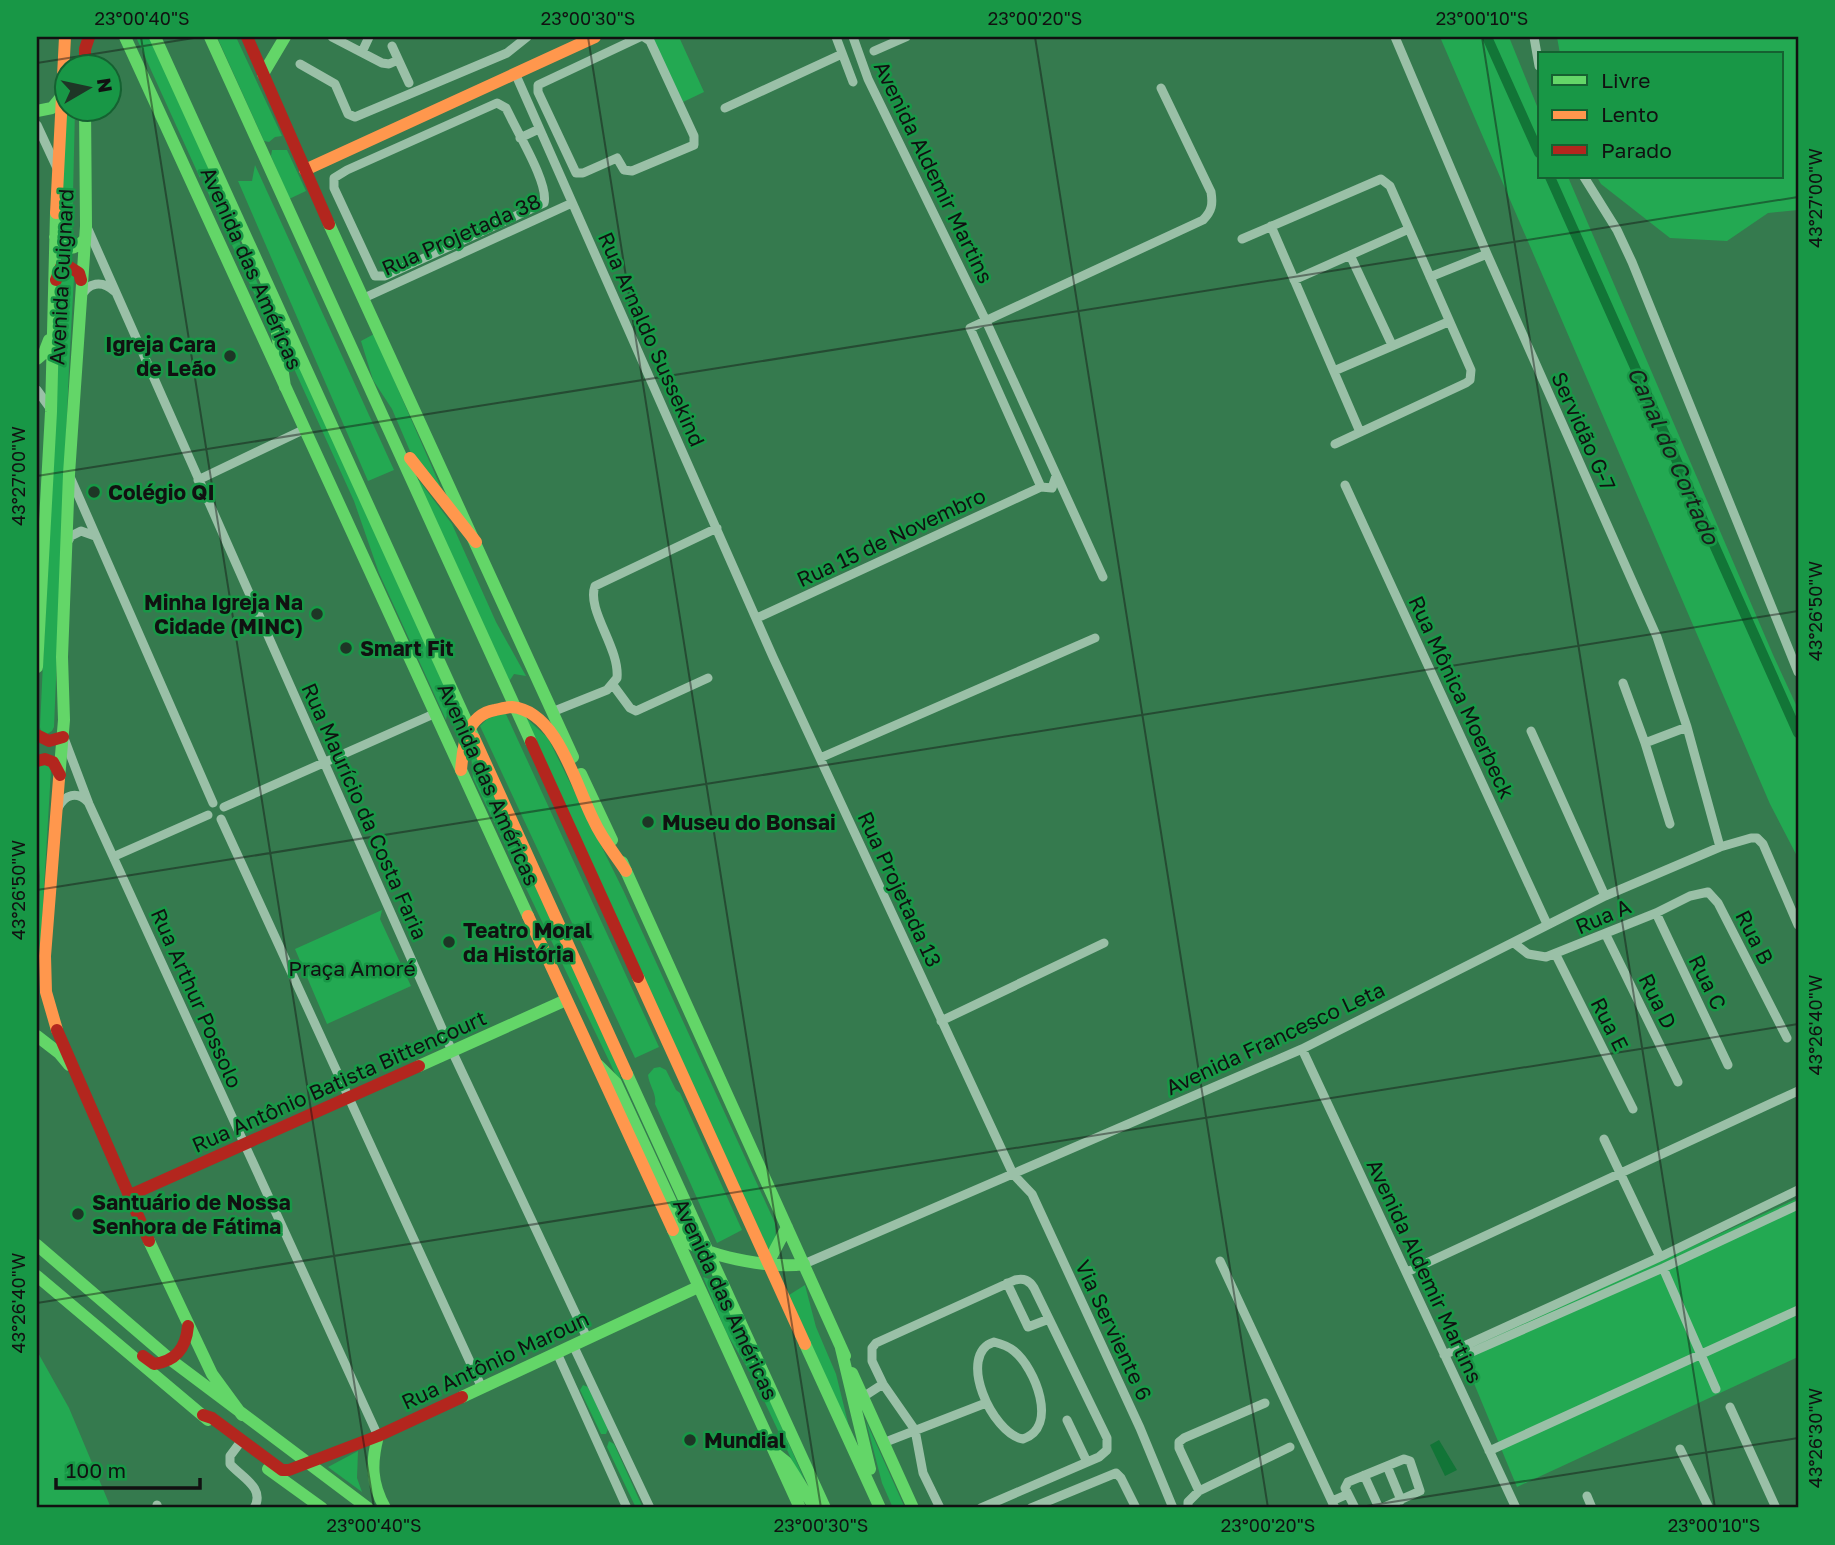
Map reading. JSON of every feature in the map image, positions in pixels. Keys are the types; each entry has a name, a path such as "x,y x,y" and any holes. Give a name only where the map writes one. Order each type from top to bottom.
{"main road":[{"name":"Avenida das Américas","path":"125,37 800,1508"},
{"name":"Avenida das Américas","path":"155,37 825,1508"},
{"path":"210,37 879,1505"},
{"path":"247,37 305,170 804,1264 912,1508"},
{"path":"263,74 285,37"},
{"path":"305,170 595,37"},
{"name":"Avenida Guignard","path":"37,667 51,412 60,122"},
{"name":"Avenida Guignard","path":"46,992 45,956 62,737 62,657 69,474 86,226 85,122"},
{"path":"55,237 62,247 68,249 75,249 84,240"},
{"path":"53,295 57,273 61,267 74,268 81,280"},
{"path":"271,293 285,387"},
{"path":"37,359 44,353 52,330"},
{"path":"394,437 476,542"},
{"path":"461,770 463,747 470,728 484,712 499,708 516,709 533,715 555,736 595,824 626,871"},
{"path":"37,735 49,741 62,737"},
{"path":"37,761 45,759 53,762 59,770 60,779"},
{"path":"38,1013 43,1007 46,992"},
{"path":"46,992 52,1019 128,1196 212,1374 242,1415"},
{"name":"Rua Antônio Batista Bittencourt","path":"128,1196 566,1000"},
{"path":"37,1036 59,1054 78,1076"},
{"path":"598,1065 616,1083 690,1243 709,1254 788,1267 804,1264"},
{"path":"768,1263 787,1227"},
{"path":"37,1245 170,1360 368,1508"},
{"path":"37,1276 203,1415 322,1508"},
{"name":"Rua Antônio Maroun","path":"203,1415 212,1418 282,1470 289,1471 378,1436 698,1287"},
{"path":"85,1316 92,1318 154,1364 170,1360 177,1355 186,1343 188,1323"},
{"path":"841,1348 879,1505"},
{"path":"378,1436 371,1466 371,1481 385,1508"},
{"path":"776,1454 786,1462 815,1508"}],"street":[{"path":"332,37 386,65 398,60"},
{"path":"362,52 369,37"},
{"path":"300,64 335,84 348,114 355,117 507,53 527,37"},
{"path":"642,37 650,41 694,136 694,145 628,172 617,158 579,174 570,162 538,92 538,85 642,37"},
{"name":"Avenida Aldemir Martins","path":"836,37 853,82"},
{"name":"Avenida Aldemir Martins","path":"853,37 868,79 986,321 1103,577"},
{"path":"874,51 906,37"},
{"name":"Servidão G-7","path":"1395,37 1487,254 1657,637 1687,727 1720,847"},
{"path":"1534,37 1538,60"},
{"path":"392,46 409,83"},
{"path":"725,107 842,54"},
{"name":"Rua Arnaldo Sussekind","path":"515,73 757,618"},
{"path":"1056,475 1052,488 1041,487 970,328 1203,220 1210,212 1213,202 1211,192 1161,88"},
{"path":"491,104 502,104 506,108 520,138 546,194 544,203 385,276 375,275 334,188 334,178 337,175 491,104"},
{"path":"37,125 57,169"},
{"path":"520,138 539,129"},
{"path":"557,168 570,162"},
{"path":"1585,178 1617,230 1632,262 1798,673"},
{"path":"1242,239 1381,179 1390,186 1471,370 1470,380 1335,444"},
{"name":"Rua Projetada 38","path":"364,298 572,203"},
{"name":"Rua Maurício da Costa Faria","path":"86,226 452,1051 587,1338"},
{"path":"1271,226 1360,432"},
{"path":"1294,280 1409,229"},
{"path":"1430,277 1487,254"},
{"path":"1350,255 1392,345"},
{"path":"79,300 83,292 97,284 112,288 117,295"},
{"path":"1334,371 1448,322"},
{"path":"37,390 51,412"},
{"path":"198,480 305,429"},
{"path":"69,474 213,803"},
{"name":"Rua Mônica Moerbeck","path":"1345,485 1547,924"},
{"name":"Rua 15 de Novembro","path":"757,618 1041,487"},
{"path":"552,712 607,691 613,685 618,668 593,600 595,586 717,528"},
{"path":"66,545 71,536 80,531 91,533 98,540"},
{"name":"Rua Projetada 13","path":"757,618 1013,1174"},
{"path":"820,758 1095,638"},
{"path":"613,685 630,708 636,711 708,678"},
{"path":"1623,683 1670,824"},
{"path":"224,807 436,713"},
{"path":"1645,743 1687,727"},
{"path":"1531,731 1605,896"},
{"name":"Rua Arthur Possolo","path":"62,737 89,804 378,1436"},
{"path":"58,808 70,795 81,796 89,804"},
{"path":"213,803 224,807 225,814 221,819 216,820 208,815 209,806 213,803"},
{"path":"115,856 208,815"},
{"path":"221,819 482,1388"},
{"name":"Avenida Francesco Leta","path":"804,1264 1302,1049 1547,924 1720,847 1744,839 1757,838 1767,851 1798,925"},
{"name":"Rua A","path":"1514,943 1528,954 1537,957 1556,955 1690,896 1708,892"},
{"name":"Rua B","path":"1708,892 1718,902 1787,1038"},
{"name":"Rua C","path":"1656,913 1728,1065"},
{"name":"Rua D","path":"1606,935 1678,1083"},
{"path":"941,1021 1104,943"},
{"name":"Rua E","path":"1556,955 1633,1109"},
{"name":"Avenida Aldemir Martins","path":"1302,1049 1516,1508"},
{"path":"1407,1272 1798,1091"},
{"path":"1604,1139 1660,1257"},
{"name":"Via Serviente 6","path":"1013,1174 1032,1194 1140,1428 1173,1508"},
{"path":"1444,1355 1660,1257 1798,1190"},
{"path":"1463,1356 1798,1205"},
{"path":"1220,1261 1334,1505 1348,1494"},
{"path":"1663,1268 1716,1389"},
{"path":"940,1508 923,1473 915,1430 883,1384 871,1354 872,1348 876,1343 1007,1283 1023,1279 1030,1282 1049,1319 1107,1438 1107,1450 1087,1462 981,1508"},
{"path":"1007,1283 1028,1327 1049,1319"},
{"path":"1489,1451 1798,1310"},
{"path":"994,1342 1014,1351 1034,1376 1042,1411 1036,1431 1030,1437 1016,1438 996,1420 986,1403 978,1362 980,1352 986,1345 994,1342"},
{"path":"573,1345 650,1508"},
{"path":"557,1353 628,1508"},
{"path":"574,1387 582,1380 590,1383"},
{"path":"863,1397 883,1384"},
{"path":"883,1443 986,1403"},
{"path":"1199,1491 1179,1448 1179,1442 1265,1403"},
{"path":"1730,1407 1776,1508"},
{"path":"1067,1420 1087,1462"},
{"path":"239,1444 230,1456 230,1464 255,1489 258,1501 254,1508"},
{"path":"1188,1508 1188,1502 1199,1491 1290,1447"},
{"path":"1680,1449 1709,1508"},
{"path":"1355,1508 1345,1488 1346,1484 1364,1475 1404,1459 1410,1461 1421,1489 1418,1493 1381,1508 1364,1475"},
{"path":"1387,1466 1401,1500"},
{"path":"1031,1508 1116,1473 1136,1508"},
{"path":"1587,1496 1592,1508"}],"green space":[{"path":"136,37 151,37 210,169 202,171 200,178"},
{"path":"217,37 236,37 282,136 269,142 264,141"},
{"path":"652,37 679,37 704,92 683,102"},
{"path":"1440,37 1509,37 1538,109 1538,178 1568,178 1798,709 1798,858 1770,804"},
{"path":"1557,37 1798,37 1798,210 1768,213 1727,241 1670,238 1601,184 1598,178 1783,178 1783,52 1560,52"},
{"path":"65,122 75,122 72,238 68,245 60,242"},
{"path":"272,150 287,150 306,191 289,199 271,156"},
{"path":"255,165 394,470 368,481 238,181 252,181"},
{"path":"215,177 268,307 269,326 204,184 211,185"},
{"path":"66,272 70,272 74,277 54,727 47,734 41,731 40,727 61,279"},
{"path":"278,320 455,708 448,709 446,720 379,573 354,501 281,340"},
{"path":"374,334 445,497 410,451 392,409 373,380 361,341"},
{"path":"414,474 452,524 496,622 526,676 514,674 508,683"},
{"path":"505,712 659,1047 635,1058 480,726 487,719"},
{"path":"525,717 548,738 624,892 775,1223 776,1241 768,1249"},
{"path":"472,744 614,1051 624,1092 473,778"},
{"path":"42,764 49,766 51,770 37,1006 40,876 37,769"},
{"name":"Praça Amoré","path":"382,910 380,919 411,986 327,1024 295,949"},
{"path":"654,1068 666,1070 680,1093 742,1230 717,1243 655,1104 648,1075"},
{"path":"1798,1198 1798,1357 1517,1487 1461,1352"},
{"path":"703,1277 718,1282 806,1483 795,1467 754,1379 727,1334"},
{"path":"805,1285 816,1327 836,1374 851,1435 789,1295"},
{"path":"37,1351 69,1408 111,1508 37,1508"},
{"path":"583,1385 588,1387 608,1429 606,1434 601,1434 580,1390"},
{"path":"866,1421 905,1508 893,1508 882,1483"},
{"path":"609,1441 614,1444 643,1508 636,1508 607,1447"},
{"path":"358,1451 357,1478 362,1492 328,1467"}],"shaded area":[{"path":"1439,1440 1457,1470 1445,1476 1430,1445"}],"waterway":[{"name":"Canal do Cortado","path":"1487,37 1538,151"},
{"name":"Canal do Cortado","path":"1550,178 1798,733"}],"traffic: fast":[{"path":"125,37 528,916"},
{"path":"155,37 474,738"},
{"path":"210,37 531,742"},
{"path":"263,74 285,37"},
{"path":"37,111 52,108"},
{"path":"59,779 64,720 62,657 69,474 86,226 85,122"},
{"path":"37,667 51,412 56,213"},
{"path":"329,224 573,757"},
{"path":"55,237 61,245 68,248 84,240"},
{"path":"274,313 285,387"},
{"path":"37,359 44,353 49,340"},
{"path":"581,774 612,840"},
{"path":"622,862 845,1356"},
{"path":"419,1066 566,1000"},
{"path":"37,1036 59,1053 69,1065"},
{"path":"598,1065 616,1083 690,1243 714,1253 746,1261 777,1265 804,1264"},
{"path":"627,1074 825,1508"},
{"path":"768,1263 787,1227"},
{"path":"673,1230 800,1508"},
{"path":"149,1241 212,1374 242,1415"},
{"path":"37,1245 171,1360 368,1508"},
{"path":"37,1276 208,1420"},
{"path":"462,1397 698,1287"},
{"path":"805,1344 880,1508"},
{"path":"841,1348 870,1469"},
{"path":"852,1373 913,1508"},
{"path":"378,1436 374,1473 377,1490 385,1508"},
{"path":"776,1454 786,1462 815,1508"},
{"path":"268,1469 322,1508"}],"traffic: slow":[{"path":"56,213 65,37"},
{"path":"305,170 595,37"},
{"path":"410,458 476,542"},
{"path":"461,770 465,742 478,718 485,713 508,707 528,712 542,722 564,753 597,828 626,871"},
{"path":"474,738 627,1074"},
{"path":"57,1030 46,992 45,956 59,779"},
{"path":"528,916 673,1230"},
{"path":"638,977 805,1344"}],"traffic: jam":[{"path":"85,52 89,37"},
{"path":"247,37 329,224"},
{"path":"56,280 61,267 68,266 79,273 81,280"},
{"path":"37,735 49,741 63,737"},
{"path":"531,742 638,977"},
{"path":"37,761 45,759 53,762 60,775"},
{"path":"57,1030 149,1241"},
{"path":"128,1196 419,1066"},
{"path":"143,1356 154,1364 168,1360 182,1347 188,1326"},
{"path":"203,1415 212,1418 282,1470 289,1470 378,1436 462,1397"}],"place":[{"name":"Igreja Cara de Leão","path":"230,356"},
{"name":"Colégio QI","path":"94,492"},
{"name":"Minha Igreja Na Cidade (MINC)","path":"317,614"},
{"name":"Smart Fit","path":"346,648"},
{"name":"Museu do Bonsai","path":"648,822"},
{"name":"Teatro Moral da História","path":"449,942"},
{"name":"Santuário de Nossa Senhora de Fátima","path":"78,1214"},
{"name":"Mundial","path":"690,1440"}]}
